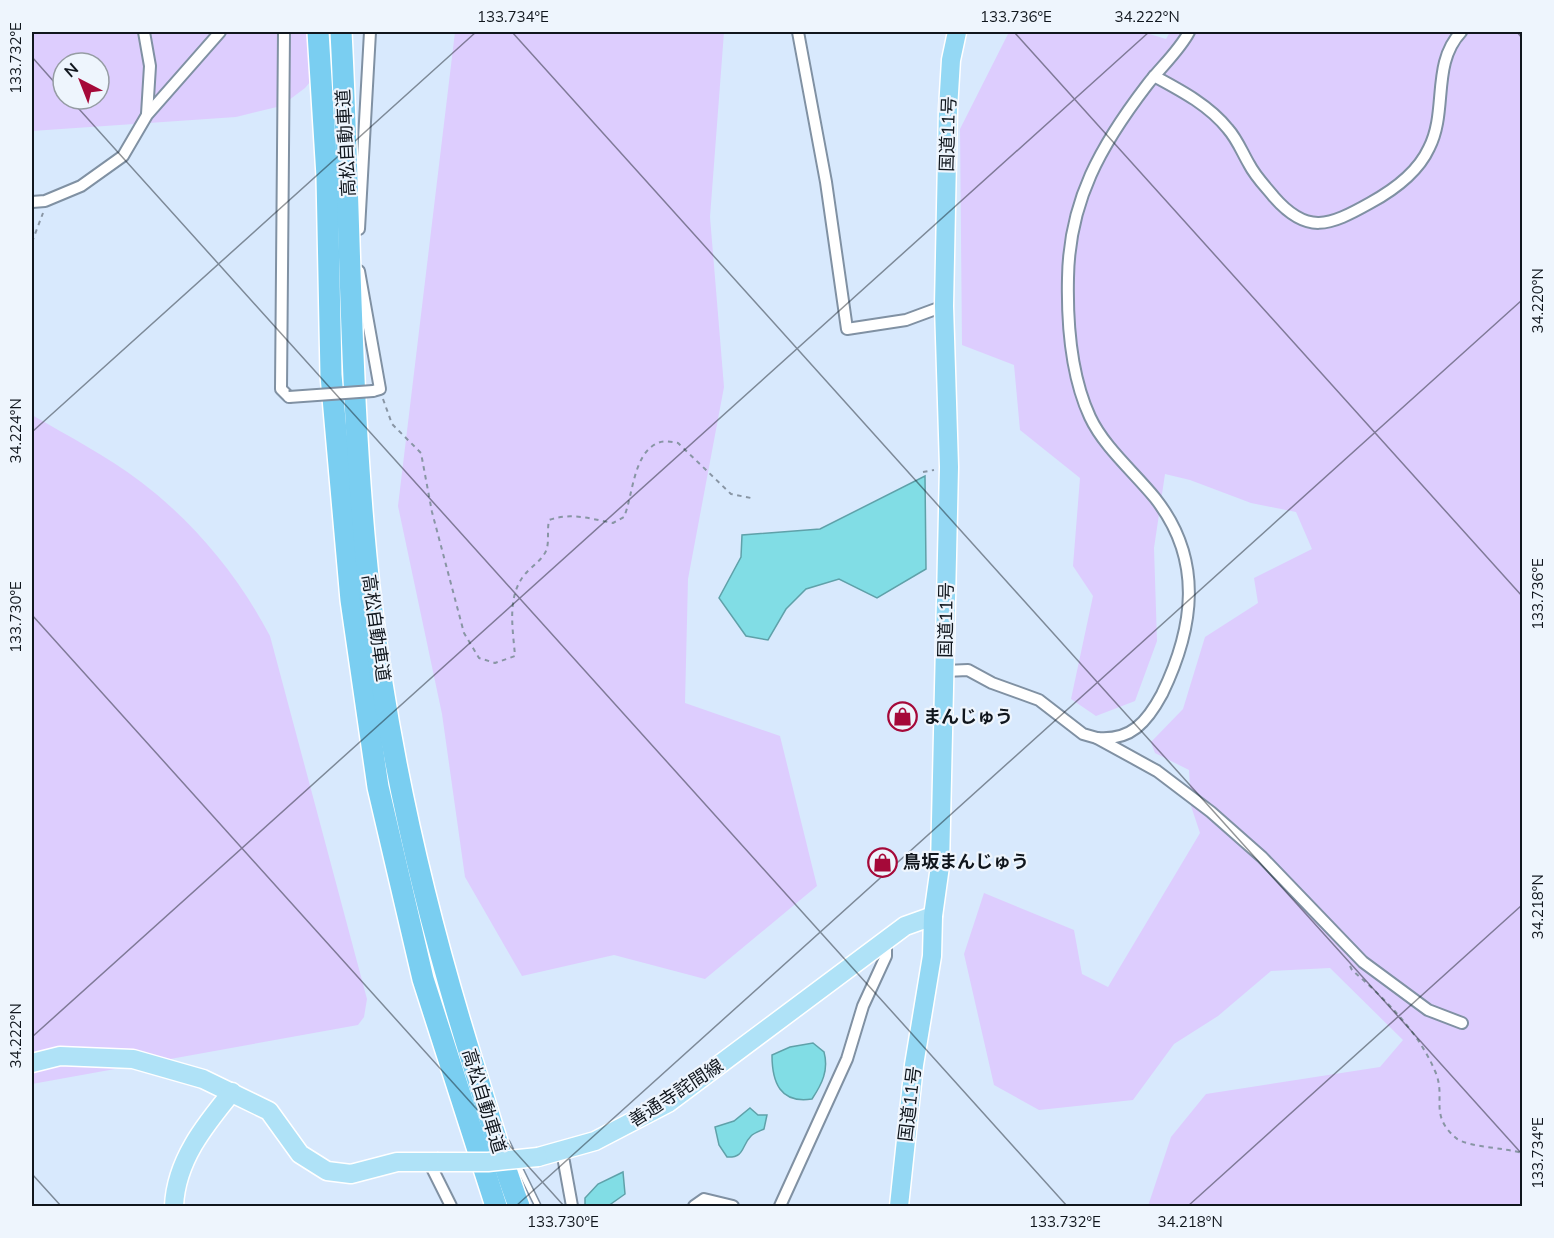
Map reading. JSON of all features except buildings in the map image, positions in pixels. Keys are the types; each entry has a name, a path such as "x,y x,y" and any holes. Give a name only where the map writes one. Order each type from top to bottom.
{"highway":[{"name":"高松自動車道","path":"318,32 327,176 331,375 351,600 378,787 423,979 496,1206"},
{"name":"高松自動車道","path":"341,32 349,176 353,374 370,596 401,790 447,980 519,1206"},
{"name":"国道11号","path":"899,1206 914,1065 932,956 933,916 940,866 949,467 945,306 948,109 951,60 957,32"}],"main road":[{"name":"善通寺詫間線","path":"32,1063 60,1056 133,1059 203,1079 269,1111 300,1154 327,1172 351,1174 397,1162 489,1162 538,1157 595,1141 669,1103 886,943 905,926 933,916"},
{"path":"174,1206 175,1192 183,1164 202,1129 232,1092"}],"street":[{"path":"144,32 150,66 147,115"},
{"path":"32,202 45,201 81,186 123,156 147,115 220,32"},
{"path":"284,32 281,389 289,397 377,390 358,266 359,199 370,32"},
{"path":"798,32 826,182 847,329 906,320 945,306"},
{"path":"945,671 968,670 992,683 1039,700 1083,734 1112,740 1125,737 1151,715 1177,662 1189,617 1189,585 1183,552 1157,500 1098,431 1089,416 1078,382 1070,328 1069,269 1072,230 1080,201 1112,131 1189,32"},
{"path":"1154,76 1188,95 1218,118 1234,137 1259,180 1286,211 1302,221 1315,223 1334,220 1370,203 1387,193 1420,162 1430,148 1437,125 1448,51 1461,32"},
{"path":"1097,738 1157,771 1211,812 1262,857 1363,962 1428,1010 1461,1023"},
{"path":"780,1206 840,1076 863,1006 886,956 886,943"},
{"path":"562,1151 572,1206"},
{"path":"433,1162 451,1206"},
{"path":"694,1206 704,1199 733,1206"}],"lane":[{"path":"480,1088 500,1127"},
{"path":"505,1137 538,1206"},
{"path":"487,1182 488,1206"}],"path":[{"path":"32,243 45,201"},
{"path":"377,390 392,424 421,453 432,512 464,633 480,658 495,663 515,656 512,614 514,595 524,575 539,562 547,549 546,533 549,520 559,517 589,516 613,523 624,517 638,468 654,445 660,442 678,443 730,494 736,497 751,498"},
{"path":"1342,940 1352,970 1388,1001 1430,1059 1437,1075 1440,1120 1458,1140 1522,1153"}],"shaded area":[{"path":"32,32 321,32 315,76 305,88 281,106 236,117 32,131"},
{"path":"455,32 724,32 710,217 724,387 688,579 685,703 780,736 817,886 705,979 614,955 522,976 465,877 442,714 398,506"},
{"path":"1009,32 1143,32 1166,39 1170,32 1522,32 1522,1206 1148,1206 1171,1137 1206,1094 1380,1067 1403,1040 1330,968 1271,971 1218,1016 1174,1044 1133,1100 1039,1110 994,1085 964,954 984,893 1074,930 1082,974 1108,987 1200,833 1191,806 1189,770 1155,753 1151,742 1183,709 1205,637 1258,603 1254,578 1312,549 1296,512 1251,503 1190,480 1165,474 1154,548 1157,641 1135,701 1096,716 1071,699 1093,596 1073,566 1080,478 1020,430 1014,365 962,345 960,129"},
{"path":"32,415 128,473 180,515 230,572 270,636 367,999 364,1017 358,1025 32,1084"},
{"path":"925,476 926,569 877,598 839,579 806,589 786,609 768,640 746,636 719,598 741,557 742,535 820,529"},
{"path":"813,1043 824,1052 826,1065 822,1082 812,1099 792,1098 780,1089 776,1082 772,1055 790,1047"},
{"path":"750,1108 758,1115 767,1115 764,1129 751,1136 737,1156 727,1157 719,1145 715,1127 734,1121"},
{"path":"623,1172 625,1194 608,1206 585,1206 585,1198 598,1184"}],"place":[{"name":"まんじゅう","path":"902,717"},
{"name":"鳥坂まんじゅう","path":"882,862"}]}
